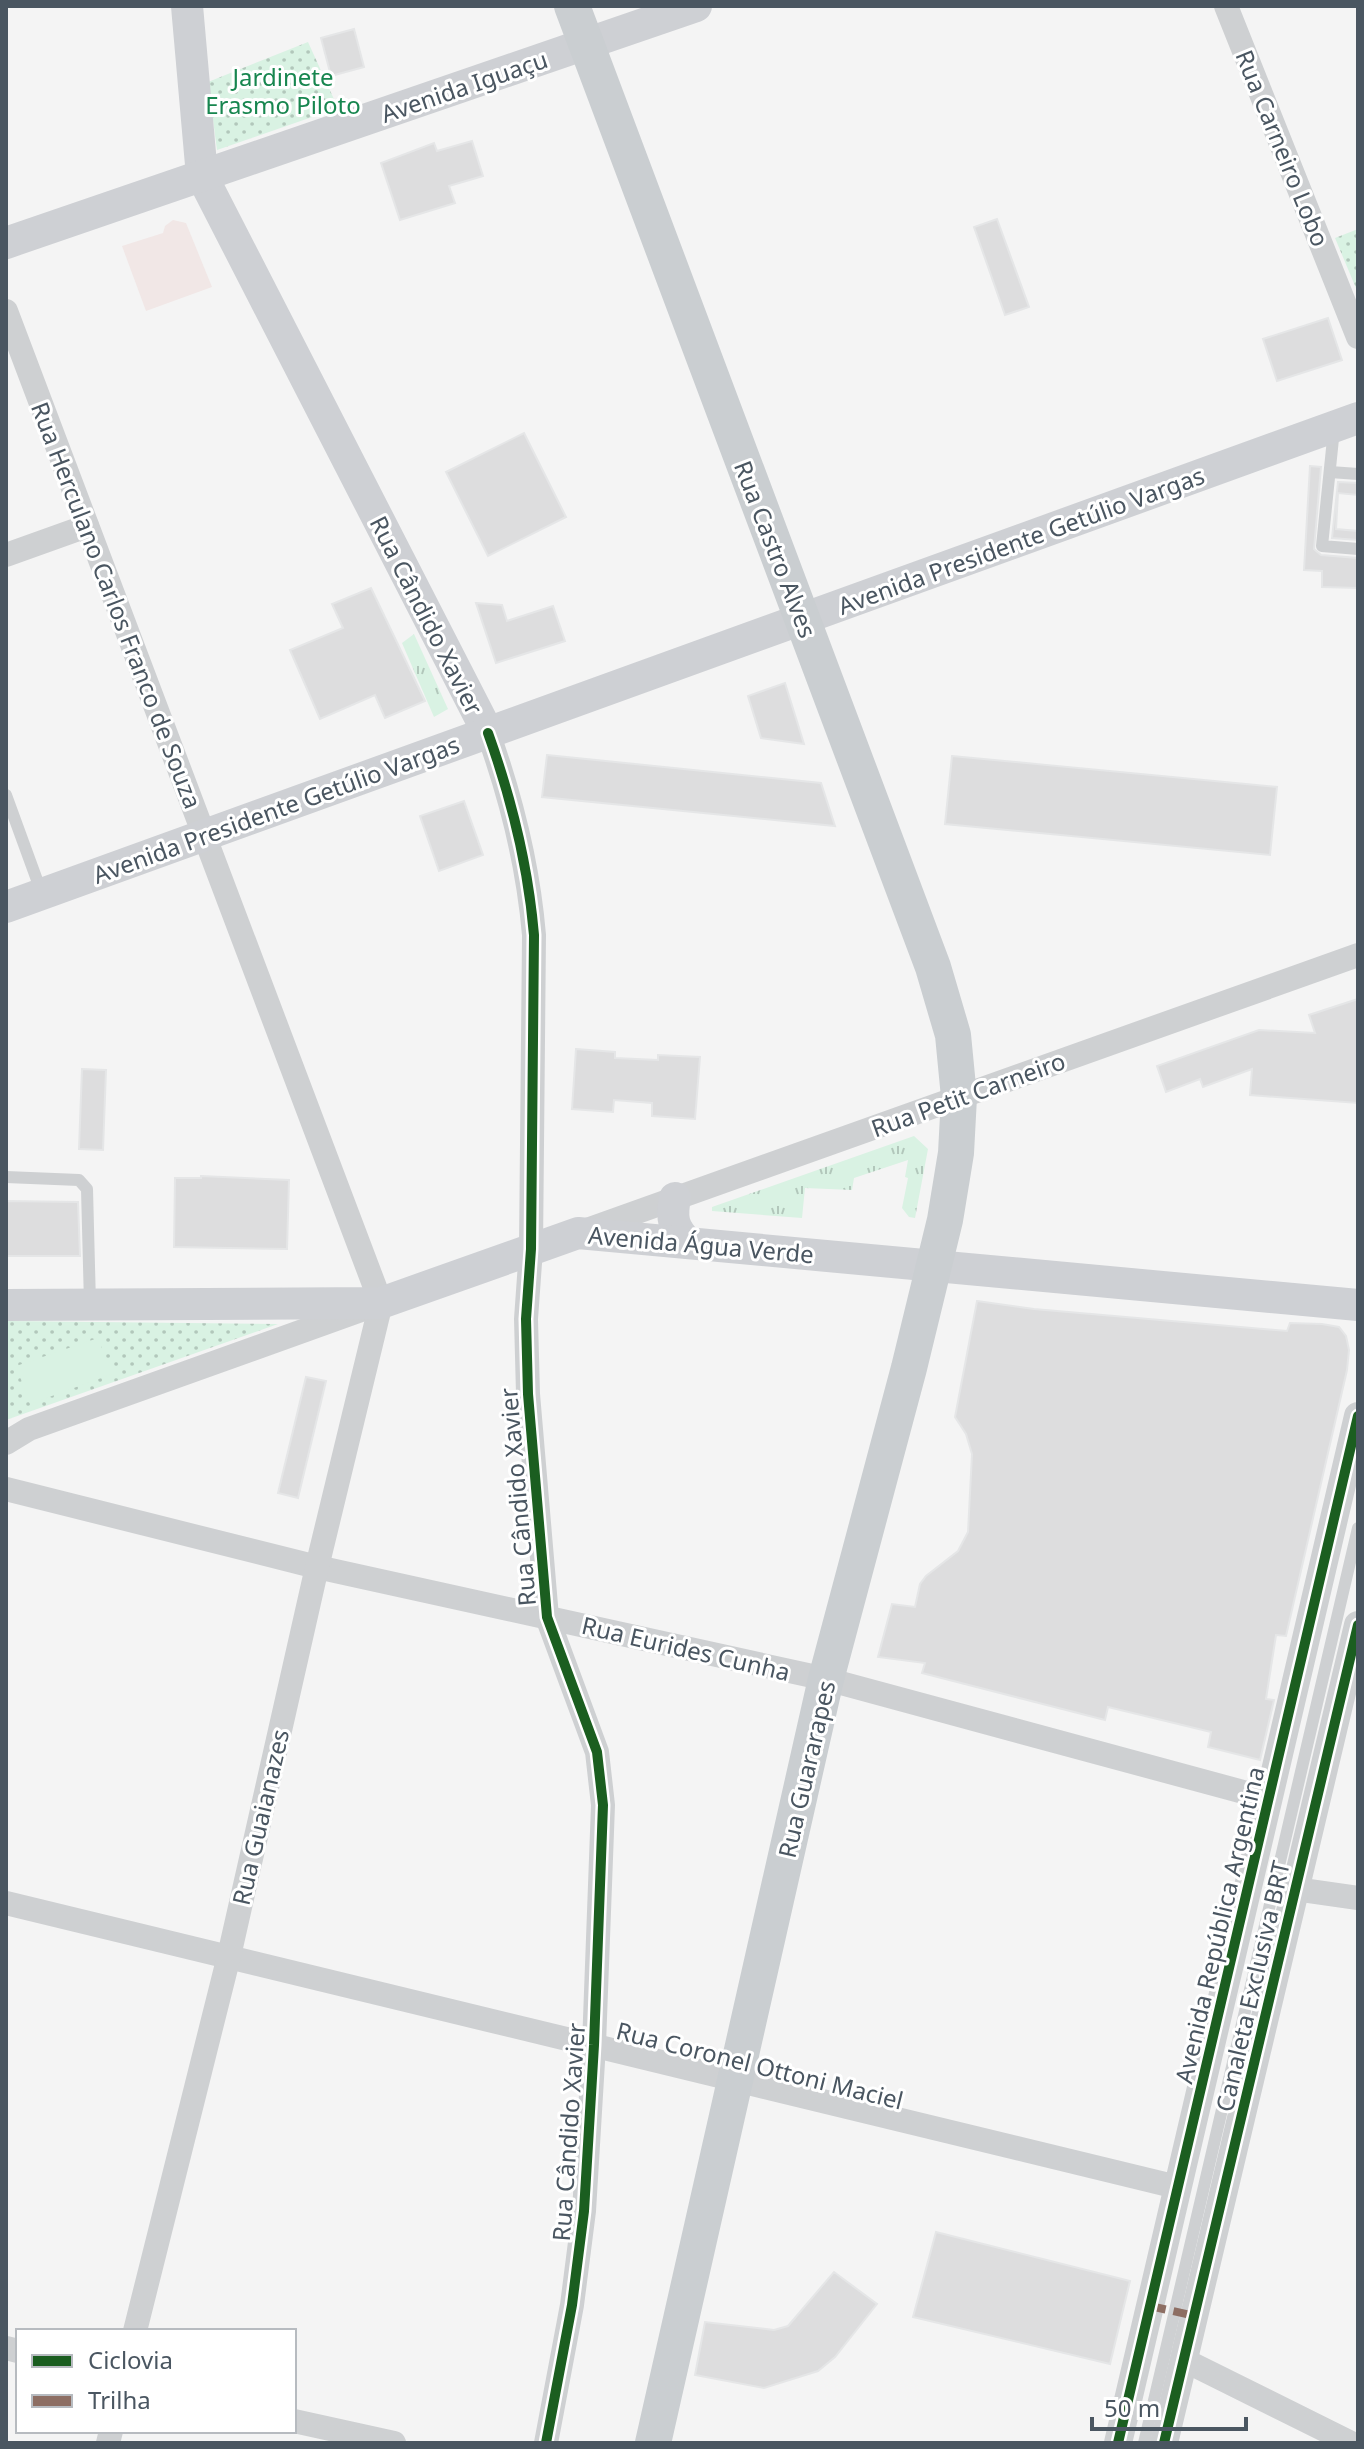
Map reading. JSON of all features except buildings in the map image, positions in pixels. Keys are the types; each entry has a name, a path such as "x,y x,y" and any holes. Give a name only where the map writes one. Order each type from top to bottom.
{"main road":[{"name":"Rua Cândido Xavier","path":"187,6 202,176 488,733"},
{"name":"Rua Castro Alves","path":"572,6 944,1001 953,1035 959,1097"},
{"name":"Avenida Iguaçu","path":"6,243 696,6"},
{"name":"Avenida Presidente Getúlio Vargas","path":"6,907 1346,422"},
{"name":"Rua Guararapes","path":"653,2443 826,1679 934,1266 951,1188 959,1097"},
{"path":"675,1198 673,1223 688,1243"},
{"name":"Avenida Água Verde","path":"6,1305 381,1303 578,1233 1358,1305"}],"street":[{"name":"Rua Carneiro Lobo","path":"1226,6 1358,337"},
{"name":"Rua Carneiro Lobo","path":"1339,290 1358,307"},
{"name":"Rua Herculano Carlos Franco de Souza","path":"6,311 381,1303"},
{"path":"6,555 87,526"},
{"name":"Rua Cândido Xavier","path":"488,733 518,825 531,896 536,970 526,1358 547,1617 597,1752 603,1805 594,2045 579,2262 546,2443"},
{"name":"Rua Petit Carneiro","path":"578,1233 1358,955"},
{"path":"6,1443 29,1429 381,1303"},
{"name":"Rua Guaianazes","path":"136,2329 229,1956 317,1567 381,1303"},
{"name":"Avenida República Argentina","path":"1118,2443 1358,1416"},
{"name":"Rua Eurides Cunha","path":"8,1488 317,1567 826,1679 1269,1799"},
{"path":"1164,2443 1358,1625"},
{"path":"1295,1889 1358,1898"},
{"name":"Rua Coronel Ottoni Maciel","path":"6,1903 1177,2187"},
{"path":"1184,2360 1351,2443"},
{"path":"296,2421 394,2443"}],"lane":[{"path":"1346,422 1330,472 1322,546 1358,549"},
{"path":"1330,472 1358,474"},
{"path":"6,795 42,894"},
{"path":"6,1177 79,1180 87,1189 90,1304"},
{"name":"Canaleta Exclusiva BRT","path":"1144,2443 1358,1528"}],"shaded area":[{"path":"173,220 186,223 212,287 146,311 122,246 163,233 165,226"}],"green space":[{"name":"Jardinete Erasmo Piloto","path":"308,42 338,108 217,150 208,82"},
{"path":"1358,229 1358,293 1335,238"},
{"path":"414,634 448,709 434,717 402,643"},
{"path":"914,1136 928,1149 915,1218 909,1217 902,1208 908,1160 854,1178 852,1190 805,1188 802,1218 712,1211 712,1207"},
{"path":"6,1321 278,1324 6,1420"},
{"path":"98,1338 112,1374 30,1404 16,1366"}],"marked path":[{"path":"1150,2306 1195,2316"}],"cycle path":[{"path":"488,733 518,832 534,935 531,1249 526,1319 528,1394 547,1617 597,1752 603,1805 584,2211 572,2305 546,2443"},
{"path":"1118,2443 1358,1416"},
{"path":"1164,2443 1358,1625"}]}
